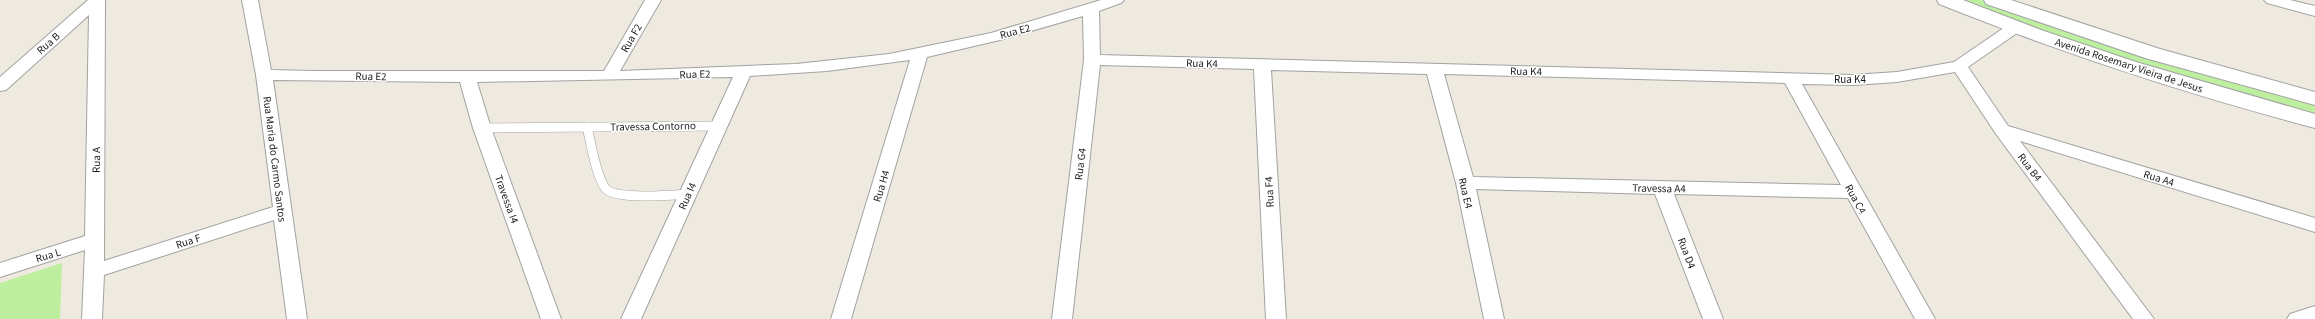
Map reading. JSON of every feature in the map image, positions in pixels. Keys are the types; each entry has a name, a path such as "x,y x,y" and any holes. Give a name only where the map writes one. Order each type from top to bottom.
{"street":[{"name":"Rua B","path":"0,86 97,0"},
{"name":"Rua A","path":"92,319 95,240 97,0"},
{"name":"Rua Maria do Carmo Santos","path":"250,0 264,75 297,319"},
{"name":"Rua F2","path":"609,76 653,0"},
{"name":"Rua E2","path":"264,75 468,78 609,76 744,72 821,67 920,53 980,40 1091,9 1116,0"},
{"name":"Avenida Rosemary Vieira de Jesus","path":"1946,0 2014,28 2146,72 2315,121"},
{"name":"Avenida Rosemary Vieira de Jesus","path":"1993,0 2053,22 2201,68 2315,99"},
{"path":"2272,0 2315,11"},
{"name":"Rua G4","path":"1062,319 1092,60 1091,9"},
{"path":"1959,66 2014,28"},
{"name":"Rua H4","path":"841,319 920,53"},
{"name":"Rua K4","path":"1092,60 1790,77 1853,80 1898,76 1959,66"},
{"name":"Rua F4","path":"1262,64 1276,319"},
{"name":"Rua B4","path":"1959,66 2002,130 2144,319"},
{"name":"Rua E4","path":"1434,69 1465,183 1494,319"},
{"name":"Rua I4","path":"631,319 744,72"},
{"name":"Rua C4","path":"1790,77 1852,192 1924,319"},
{"name":"Travessa I4","path":"468,78 482,128 551,319"},
{"name":"Rua A4","path":"2002,130 2315,225"},
{"name":"Travessa A4","path":"1465,183 1852,192"},
{"name":"Rua D4","path":"1662,188 1713,319"},
{"name":"Rua F","path":"94,271 282,211"},
{"name":"Rua L","path":"0,270 95,240"},
{"path":"2297,319 2315,314"}],"lane":[{"name":"Travessa Contorno","path":"482,128 719,126"},
{"path":"587,127 601,181 608,190 627,196 688,194"}],"green space":[{"path":"1959,0 1981,0 2077,36 2315,105 2315,114 2225,89 2091,48"},
{"path":"62,263 60,319 0,319 0,283"}]}
